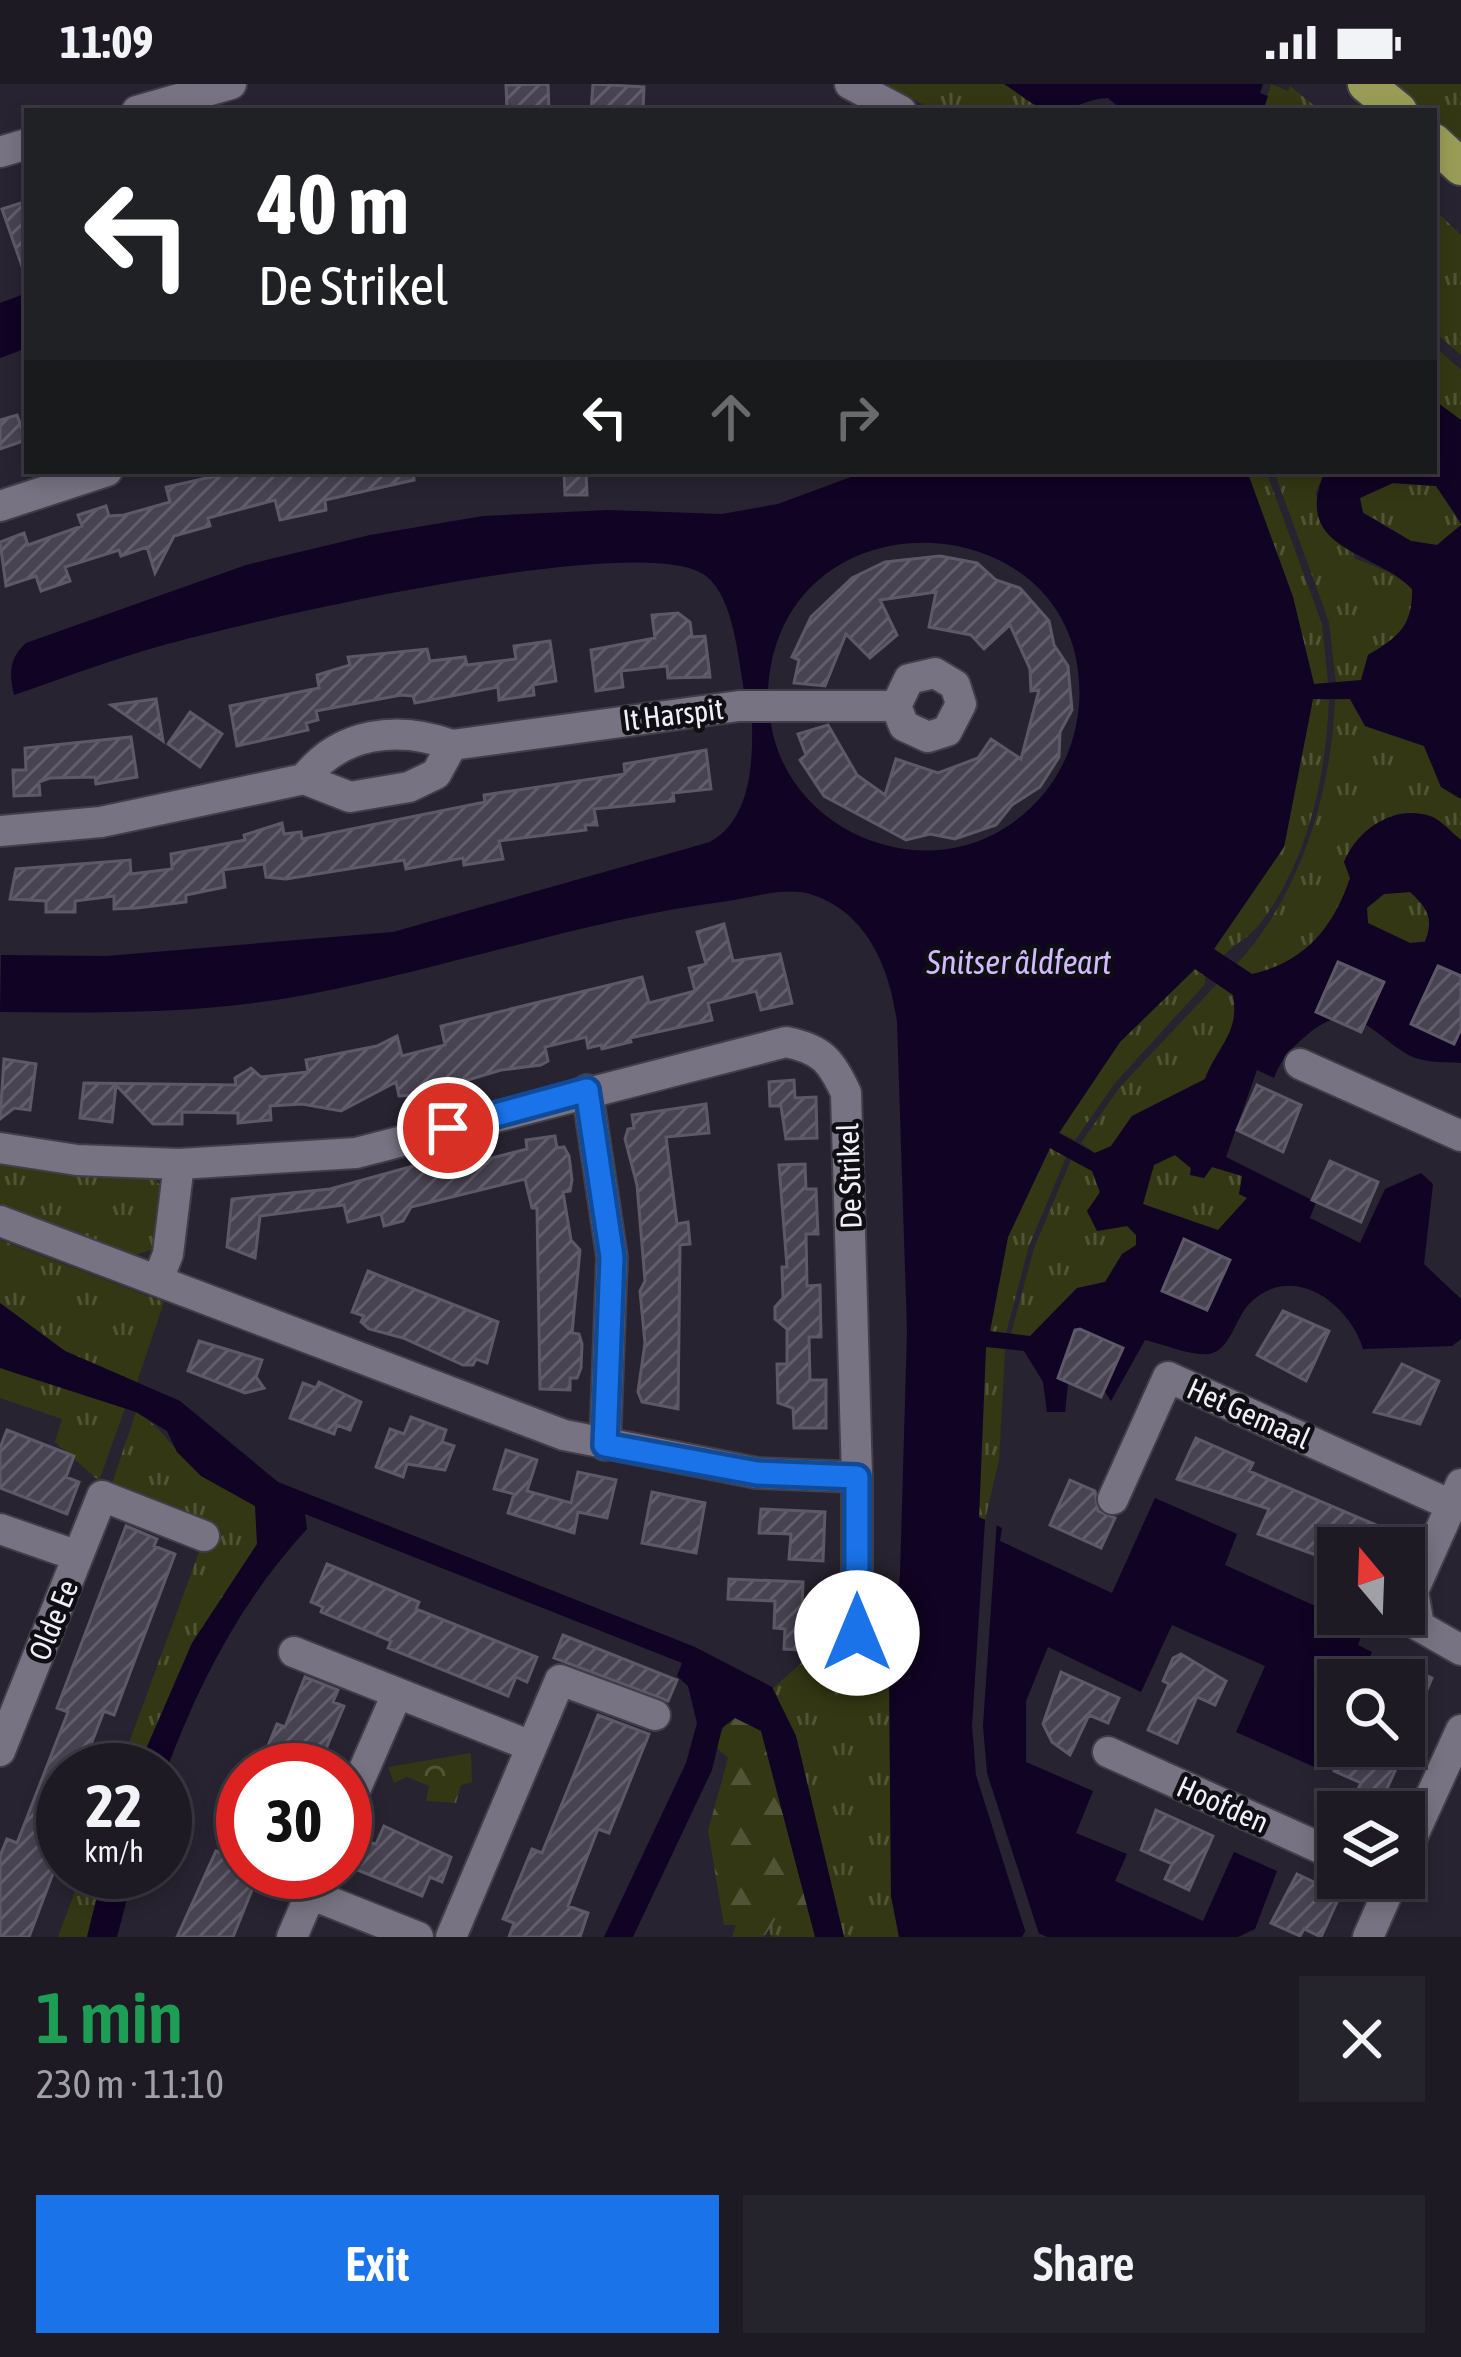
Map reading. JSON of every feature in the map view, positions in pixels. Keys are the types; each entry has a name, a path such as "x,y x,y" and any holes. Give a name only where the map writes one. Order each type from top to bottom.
{"main road":[{"path":"1366,84 1395,108"},
{"path":"1437,145 1461,167"}],"street":[{"path":"147,108 231,84"},
{"path":"850,84 895,108"},
{"path":"0,506 98,474"},
{"name":"It Harspit","path":"304,779 322,755 376,734 424,735 452,745 739,706 896,706"},
{"name":"It Harspit","path":"0,831 101,822 304,779 350,797 409,787 436,774 452,745"},
{"name":"De Strikel","path":"0,1148 77,1160 179,1164 356,1154 587,1090 786,1042 817,1048 834,1065 846,1093 857,1633"},
{"path":"1300,1064 1461,1136"},
{"path":"587,1090 612,1257 605,1445"},
{"path":"158,1280 179,1164"},
{"path":"0,1221 564,1435 757,1473 857,1477"},
{"name":"Het Gemaal","path":"1113,1499 1168,1377 1456,1494 1413,1591 1412,1608 1425,1633 1461,1650"},
{"name":"Olde Ee","path":"0,1750 102,1496 204,1536"},
{"name":"Olde Ee","path":"0,1529 78,1556"},
{"path":"294,1652 531,1746"},
{"path":"451,1937 560,1680 656,1715"},
{"path":"372,1751 397,1694"},
{"path":"1425,1811 1458,1745"},
{"name":"Hoofden","path":"1108,1752 1317,1847"},
{"path":"292,1937 308,1899"},
{"path":"346,1899 418,1937"},
{"path":"1368,1937 1383,1899"}],"green space":[{"path":"885,84 1004,84 1043,108 929,108"},
{"path":"1271,84 1288,91 1290,86 1317,108 1264,108"},
{"path":"1389,84 1461,84 1461,149 1437,126 1437,108 1417,108"},
{"path":"1437,212 1461,235 1461,355 1437,335"},
{"path":"1437,349 1461,370 1461,420 1437,402"},
{"path":"1248,474 1267,474 1322,624 1328,683 1314,684 1293,597"},
{"path":"1275,474 1324,474 1315,494 1356,559 1399,576 1412,589 1407,621 1396,636 1368,655 1361,681 1336,683 1329,622"},
{"path":"1393,483 1436,486 1461,525 1437,545 1411,541 1363,512 1360,498"},
{"path":"1313,699 1329,700 1319,787 1303,844 1262,921 1223,956 1214,949 1284,847"},
{"path":"1350,699 1365,726 1424,746 1441,787 1461,799 1461,840 1431,816 1351,878 1338,913 1316,941 1284,967 1252,974 1236,965 1294,877 1319,808 1335,700"},
{"path":"1410,892 1428,914 1425,941 1410,943 1368,923 1366,908 1384,894"},
{"path":"1195,969 1205,976 1205,984 1115,1083 1075,1140 1058,1132 1120,1042"},
{"path":"1217,984 1233,995 1233,1019 1205,1079 1132,1116 1111,1146 1095,1153 1081,1143 1120,1087"},
{"path":"1050,1148 1066,1157 1029,1246 1006,1333 990,1332 1008,1237"},
{"path":"1175,1155 1191,1169 1190,1174 1212,1167 1242,1176 1248,1198 1218,1231 1142,1204 1153,1165"},
{"path":"0,1159 155,1179 164,1190 154,1249 135,1255 0,1205"},
{"path":"1071,1160 1092,1171 1100,1193 1087,1211 1098,1231 1127,1226 1136,1234 1136,1245 1105,1282 1077,1288 1030,1337 1011,1334 1034,1248"},
{"path":"0,1240 164,1302 137,1382 65,1351 0,1303"},
{"path":"986,1346 1005,1349 999,1460 985,1520 979,1518"},
{"path":"0,1368 125,1408 99,1481 55,1442 62,1419 0,1398"},
{"path":"136,1412 199,1470 255,1506 258,1544 192,1643 149,1743 129,1743 209,1525 111,1486"},
{"path":"871,1625 894,1632 889,1666 891,1895 899,1937 844,1937 796,1736 772,1689 842,1627"},
{"path":"735,1718 761,1730 807,1905 778,1915 764,1937 732,1937 736,1925 724,1925 708,1831 728,1758 716,1747 726,1721"},
{"path":"471,1753 472,1782 461,1785 456,1803 426,1801 429,1786 407,1777 394,1783 388,1767"},
{"path":"72,1899 96,1899 87,1937 58,1937"},
{"path":"807,1905 815,1937 771,1937 769,1928 777,1915"}],"water":[{"path":"1004,84 1263,84 1260,93 1268,96 1264,108 1120,108 1108,98 1065,108 1037,106"},
{"path":"24,294 24,349 0,358 0,303"},
{"name":"Snitser âldfeart","path":"1437,402 1461,420 1461,523 1436,486 1393,483 1360,498 1363,513 1411,541 1437,545 1461,525 1461,799 1441,787 1424,746 1365,726 1350,699 1313,699 1284,847 1214,949 1252,974 1302,952 1325,927 1343,896 1350,878 1344,862 1358,840 1390,817 1430,816 1461,840 1461,1063 1411,1056 1359,1021 1337,1018 1324,1023 1292,1049 1274,1078 1257,1070 1226,1157 1316,1202 1310,1218 1360,1243 1385,1189 1421,1173 1433,1184 1424,1264 1461,1299 1461,1339 1452,1346 1363,1349 1333,1303 1301,1287 1283,1286 1249,1304 1216,1352 1194,1353 1145,1340 1111,1401 1099,1382 1068,1384 1065,1412 1047,1412 1043,1382 1024,1351 986,1347 979,1517 1002,1528 1000,1541 1112,1593 1155,1498 1237,1534 1225,1565 1317,1607 1317,1635 1362,1635 1358,1645 1372,1652 1369,1659 1317,1659 1317,1767 1321,1770 1236,1732 1265,1666 1172,1625 1141,1692 1048,1647 1026,1701 1026,1762 1093,1791 1076,1833 1127,1854 1115,1881 1203,1921 1234,1852 1277,1871 1255,1929 1238,1937 1047,1937 1027,1928 1022,1937 899,1937 891,1896 889,1666 900,1575 907,1331 897,1022 881,963 861,928 830,902 801,892 780,892 622,919 310,994 155,1011 0,1012 1,955 106,956 393,932 710,842 724,832 742,805 750,772 752,721 770,717 781,757 801,791 829,818 863,838 901,848 940,850 979,841 1015,821 1040,798 1060,770 1077,722 1070,637 1038,587 989,556 932,543 874,550 822,577 785,624 768,693 745,695 734,631 716,586 706,576 668,564 604,563 523,571 342,603 143,651 14,695 13,661 26,643 246,565 370,535 483,516 609,510 722,514 778,504 859,474 1248,474 1293,597 1314,684 1361,680 1368,655 1396,636 1407,621 1412,589 1342,545 1327,533 1319,518 1317,497 1324,474 1437,474","holes":["1410,892 1429,920 1425,942 1410,943 1368,923 1367,908 1384,894","1195,969 1233,995 1231,1029 1205,1079 1132,1116 1111,1146 1095,1153 1059,1133 1120,1042","1050,1148 1092,1171 1100,1192 1087,1211 1097,1231 1127,1226 1136,1235 1136,1245 1122,1254 1105,1282 1077,1288 1030,1336 990,1331 1008,1237","1175,1155 1191,1168 1190,1175 1204,1178 1212,1167 1242,1176 1239,1194 1247,1198 1218,1230 1143,1204 1154,1165"]},
{"path":"0,1303 65,1351 180,1401 278,1482 695,1647 772,1687 796,1736 844,1937 815,1937 761,1731 735,1718 722,1728 712,1770 633,1937 604,1937 686,1763 697,1723 688,1686 677,1676 682,1663 305,1514 307,1529 242,1614 178,1743 149,1743 192,1643 257,1544 255,1506 201,1476 177,1452 167,1431 136,1412 0,1368"},
{"path":"96,1899 127,1899 117,1937 87,1937"}],"pier":[{"path":"985,1520 997,1520 983,1726 987,1773 1040,1937 1027,1937 976,1775 972,1726"}],"building":[{"path":"548,84 549,108 507,108 506,85"},
{"path":"593,84 644,87 643,108 591,108"},
{"path":"24,202 24,272 2,209"},
{"path":"17,415 24,441 0,449 0,420"},
{"path":"224,474 413,474 414,480 325,500 326,510 280,520 275,500 208,518 210,526 174,536 155,573 147,547 121,556 119,550 65,567 70,581 41,591 36,576 6,586 0,542 24,533 28,545 82,526 78,515 106,506 109,516 170,502 166,487"},
{"path":"564,474 586,474 587,495 565,495"},
{"path":"940,556 977,563 996,580 1020,588 1049,621 1054,645 1068,666 1072,710 1060,732 1059,757 1040,787 1012,805 996,825 955,839 930,834 906,840 824,796 800,760 806,755 798,734 828,725 857,775 885,795 896,759 938,773 978,758 991,739 1021,759 1039,690 1031,691 1030,669 1010,625 984,649 971,635 929,627 936,592 880,600 897,635 870,658 846,634 825,686 794,683 799,660 792,657 811,617 852,578 885,562"},
{"path":"678,613 690,622 692,637 705,636 710,677 668,678 667,666 621,671 623,687 596,691 591,650 655,638 652,615"},
{"path":"550,641 556,681 533,685 534,695 499,700 498,687 415,703 413,696 401,695 316,711 318,720 306,723 308,730 237,746 230,706 319,688 317,675 350,665 348,657 427,649 430,661 465,657 467,665 516,659 514,646"},
{"path":"156,699 163,741 111,705"},
{"path":"190,712 222,734 200,767 168,744"},
{"path":"131,737 137,777 96,784 95,777 50,778 39,782 40,795 14,796 13,770 26,770 25,748"},
{"path":"706,750 711,789 673,793 674,801 594,809 597,825 585,825 586,830 499,841 503,859 464,865 463,858 406,869 404,860 286,879 266,877 264,864 223,870 225,887 186,895 186,902 137,908 114,909 114,896 75,901 75,912 46,912 46,901 10,899 16,869 130,860 131,874 172,869 171,854 245,840 244,835 282,823 284,834 301,832 302,839 485,802 484,795 625,774 624,764"},
{"path":"724,924 733,961 780,954 792,1003 761,1010 756,991 708,1003 712,1020 602,1049 601,1045 588,1048 586,1037 545,1047 548,1061 541,1065 501,1070 418,1095 399,1096 396,1082 341,1111 302,1104 270,1106 271,1120 238,1123 238,1113 182,1112 182,1124 153,1124 116,1085 112,1122 80,1118 84,1083 236,1085 235,1078 251,1068 261,1077 308,1072 306,1060 377,1046 397,1036 402,1056 445,1045 441,1026 642,977 649,1003 695,991 689,968 706,964 697,932"},
{"path":"1338,962 1384,982 1361,1032 1316,1012"},
{"path":"1438,966 1461,976 1461,1029 1454,1044 1411,1024"},
{"path":"4,1059 36,1064 30,1110 14,1108 0,1119"},
{"path":"794,1080 795,1098 816,1097 817,1138 786,1139 781,1106 770,1106 769,1082"},
{"path":"1257,1085 1301,1105 1283,1152 1237,1130"},
{"path":"706,1104 709,1133 666,1137 677,1224 688,1222 690,1244 680,1245 678,1409 642,1402 638,1392 645,1343 640,1291 645,1281 637,1185 625,1139 628,1129 634,1128 632,1115"},
{"path":"555,1136 557,1148 564,1147 569,1156 572,1180 570,1191 563,1192 571,1240 580,1250 572,1333 579,1334 582,1344 581,1368 577,1378 570,1378 570,1390 540,1389 537,1208 532,1208 525,1179 411,1207 403,1221 384,1226 381,1214 348,1222 344,1205 260,1216 255,1258 227,1247 232,1199 330,1189 460,1153 470,1155 472,1161 484,1160 527,1149 526,1140"},
{"path":"1330,1161 1378,1182 1361,1222 1312,1200"},
{"path":"805,1164 806,1189 816,1189 818,1234 806,1234 807,1286 820,1285 821,1337 809,1337 810,1380 826,1380 826,1428 794,1428 793,1408 778,1403 777,1364 787,1364 787,1329 775,1319 775,1307 783,1298 782,1267 787,1267 779,1165"},
{"path":"1184,1239 1230,1260 1207,1310 1162,1291"},
{"path":"368,1271 498,1322 487,1363 476,1359 473,1365 463,1365 403,1338 369,1329 361,1322 364,1316 352,1312"},
{"path":"1283,1311 1329,1331 1306,1381 1257,1355"},
{"path":"1075,1330 1123,1348 1101,1397 1058,1378"},
{"path":"199,1341 262,1360 256,1377 264,1388 245,1393 188,1371"},
{"path":"1402,1364 1439,1381 1420,1424 1374,1412"},
{"path":"319,1382 361,1402 350,1430 337,1425 334,1434 290,1418 303,1383 316,1388"},
{"path":"411,1417 446,1430 442,1442 454,1446 445,1470 407,1464 403,1477 376,1467 390,1429 404,1434"},
{"path":"7,1430 74,1456 66,1477 79,1482 67,1514 0,1488 0,1448"},
{"path":"1196,1438 1253,1463 1249,1471 1381,1527 1317,1527 1317,1555 1258,1534 1269,1509 1177,1479"},
{"path":"506,1450 537,1460 527,1491 571,1503 578,1472 616,1480 607,1518 578,1512 574,1533 508,1513 514,1494 494,1489"},
{"path":"1070,1480 1095,1491 1098,1511 1115,1518 1101,1548 1050,1525"},
{"path":"652,1492 705,1503 696,1553 642,1543"},
{"path":"761,1509 825,1512 823,1561 789,1559 791,1534 759,1533"},
{"path":"126,1526 157,1539 154,1546 175,1554 114,1715 104,1711 92,1743 56,1743 68,1712 57,1708"},
{"path":"327,1564 419,1602 416,1609 537,1657 527,1682 516,1677 508,1696 388,1648 391,1641 321,1612 323,1607 311,1602"},
{"path":"729,1579 803,1582 802,1607 821,1607 819,1651 784,1649 785,1629 774,1628 775,1601 728,1599"},
{"path":"563,1635 677,1680 668,1701 554,1658"},
{"path":"1181,1654 1226,1681 1215,1705 1197,1697 1177,1743 1148,1730 1169,1684 1163,1681 1173,1658"},
{"path":"1061,1672 1119,1698 1108,1723 1089,1715 1070,1755 1052,1742 1043,1724"},
{"path":"305,1677 338,1690 333,1702 344,1706 328,1743 269,1743 277,1724 285,1727"},
{"path":"598,1715 649,1734 609,1833 598,1829 568,1906 588,1913 580,1937 509,1937 514,1923 503,1919 532,1849 542,1853"},
{"path":"1336,1767 1386,1767 1395,1771 1386,1791 1357,1791 1361,1783 1334,1771"},
{"path":"36,1794 36,1899 43,1899 29,1937 0,1937 0,1856 7,1839 17,1843"},
{"path":"1156,1810 1213,1836 1189,1890 1165,1879 1172,1864 1141,1850"},
{"path":"384,1826 451,1857 442,1882 430,1877 422,1896 372,1876 372,1843 376,1844"},
{"path":"216,1851 216,1899 248,1899 233,1937 177,1937"},
{"path":"1297,1874 1317,1883 1317,1899 1337,1902 1321,1937 1304,1929 1300,1936 1271,1923"}],"route":[{"path":"448,1128 587,1090 612,1257 605,1445 757,1473 857,1477 857,1633"}]}
